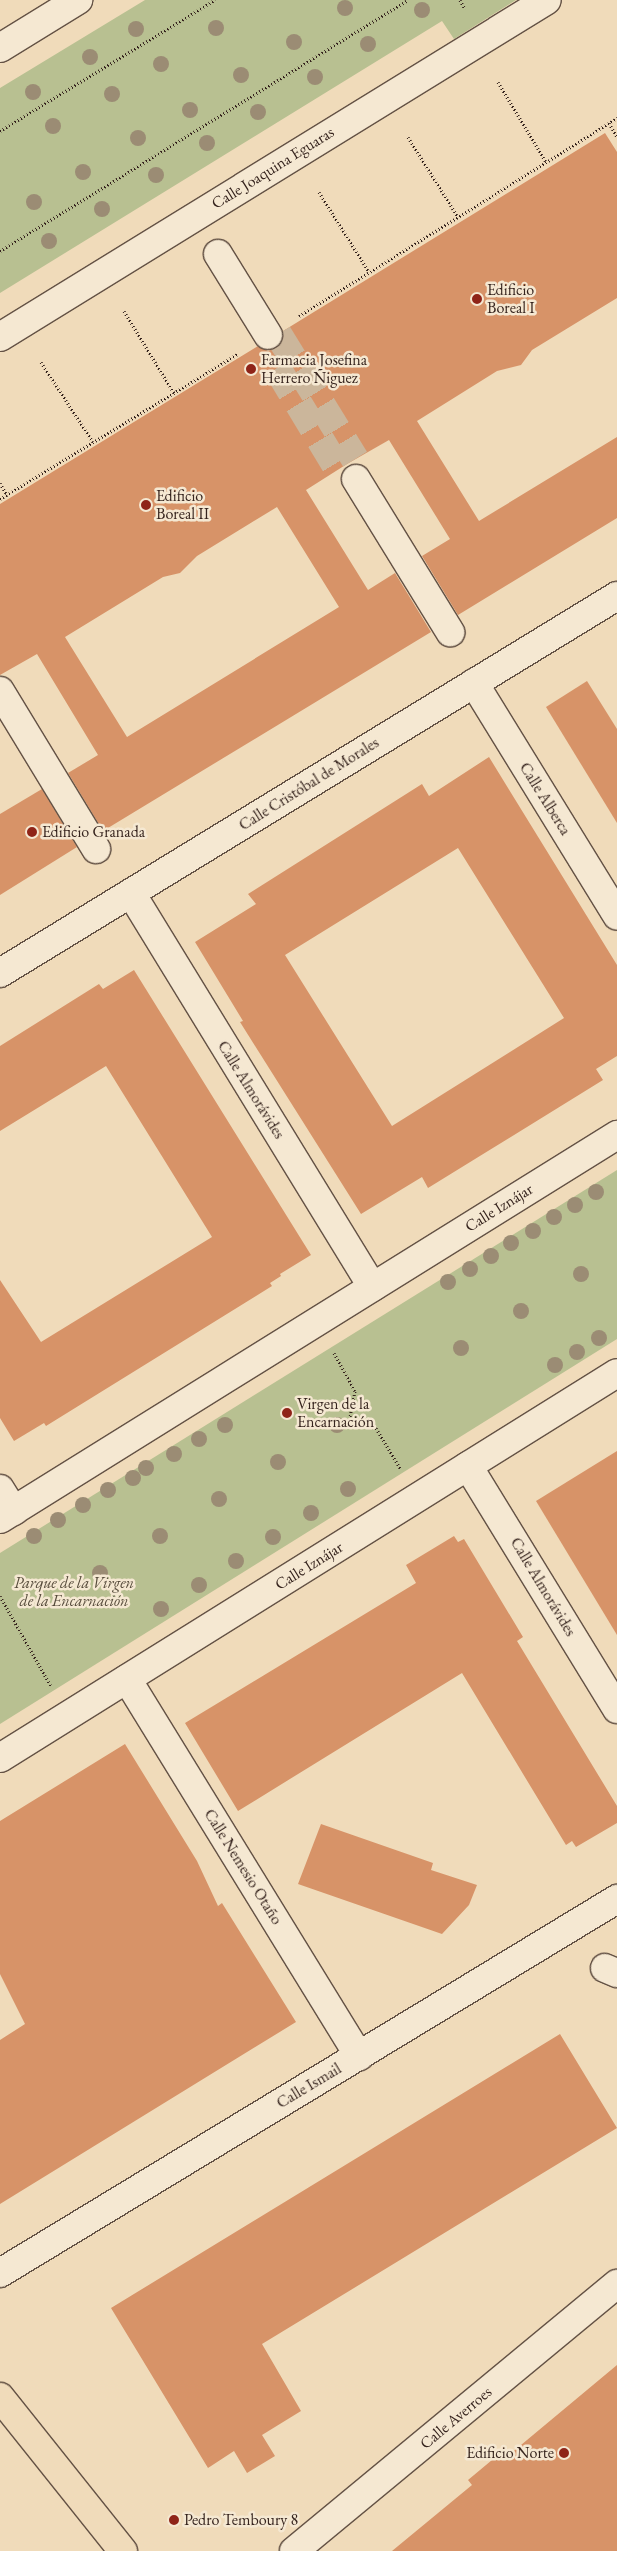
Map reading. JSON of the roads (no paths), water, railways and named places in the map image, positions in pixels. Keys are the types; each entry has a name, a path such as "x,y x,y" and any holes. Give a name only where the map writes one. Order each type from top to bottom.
{"main road":[{"path":"0,2397 123,2551"}],"street":[{"path":"0,48 78,0"},
{"name":"Calle Joaquina Eguaras","path":"0,336 547,0"},
{"path":"218,254 269,337"},
{"path":"350,469 450,632"},
{"name":"Calle Cristóbal de Morales","path":"0,973 617,596"},
{"name":"Calle Alberca","path":"474,683 617,915"},
{"path":"0,691 96,849"},
{"name":"Calle Almorávides","path":"131,893 372,1287"},
{"name":"Calle Iznájar","path":"5,1506 372,1287 617,1135"},
{"name":"Calle Iznájar","path":"0,1758 617,1373"},
{"name":"Calle Almorávides","path":"468,1466 617,1709"},
{"name":"Calle Nemesio Otaño","path":"127,1679 359,2056"},
{"name":"Calle Ismail","path":"0,2273 617,1899"},
{"name":"Calle Averroes","path":"294,2551 617,2284"}],"tunnel":[{"path":"278,334 355,459"},
{"path":"277,368 338,469"}],"place":[{"name":"Edificio Boreal I","path":"477,299"},
{"name":"Farmacia Josefina Herrero Ñiguez","path":"251,369"},
{"name":"Edificio Boreal II","path":"146,505"},
{"name":"Edificio Granada","path":"32,832"},
{"name":"Virgen de la Encarnación","path":"287,1413"},
{"name":"Edificio Norte","path":"564,2453"},
{"name":"Pedro Temboury 8","path":"174,2520"}],"park label":[{"name":"Parque de la Virgen de la Encarnación","path":"74,1592"}]}
